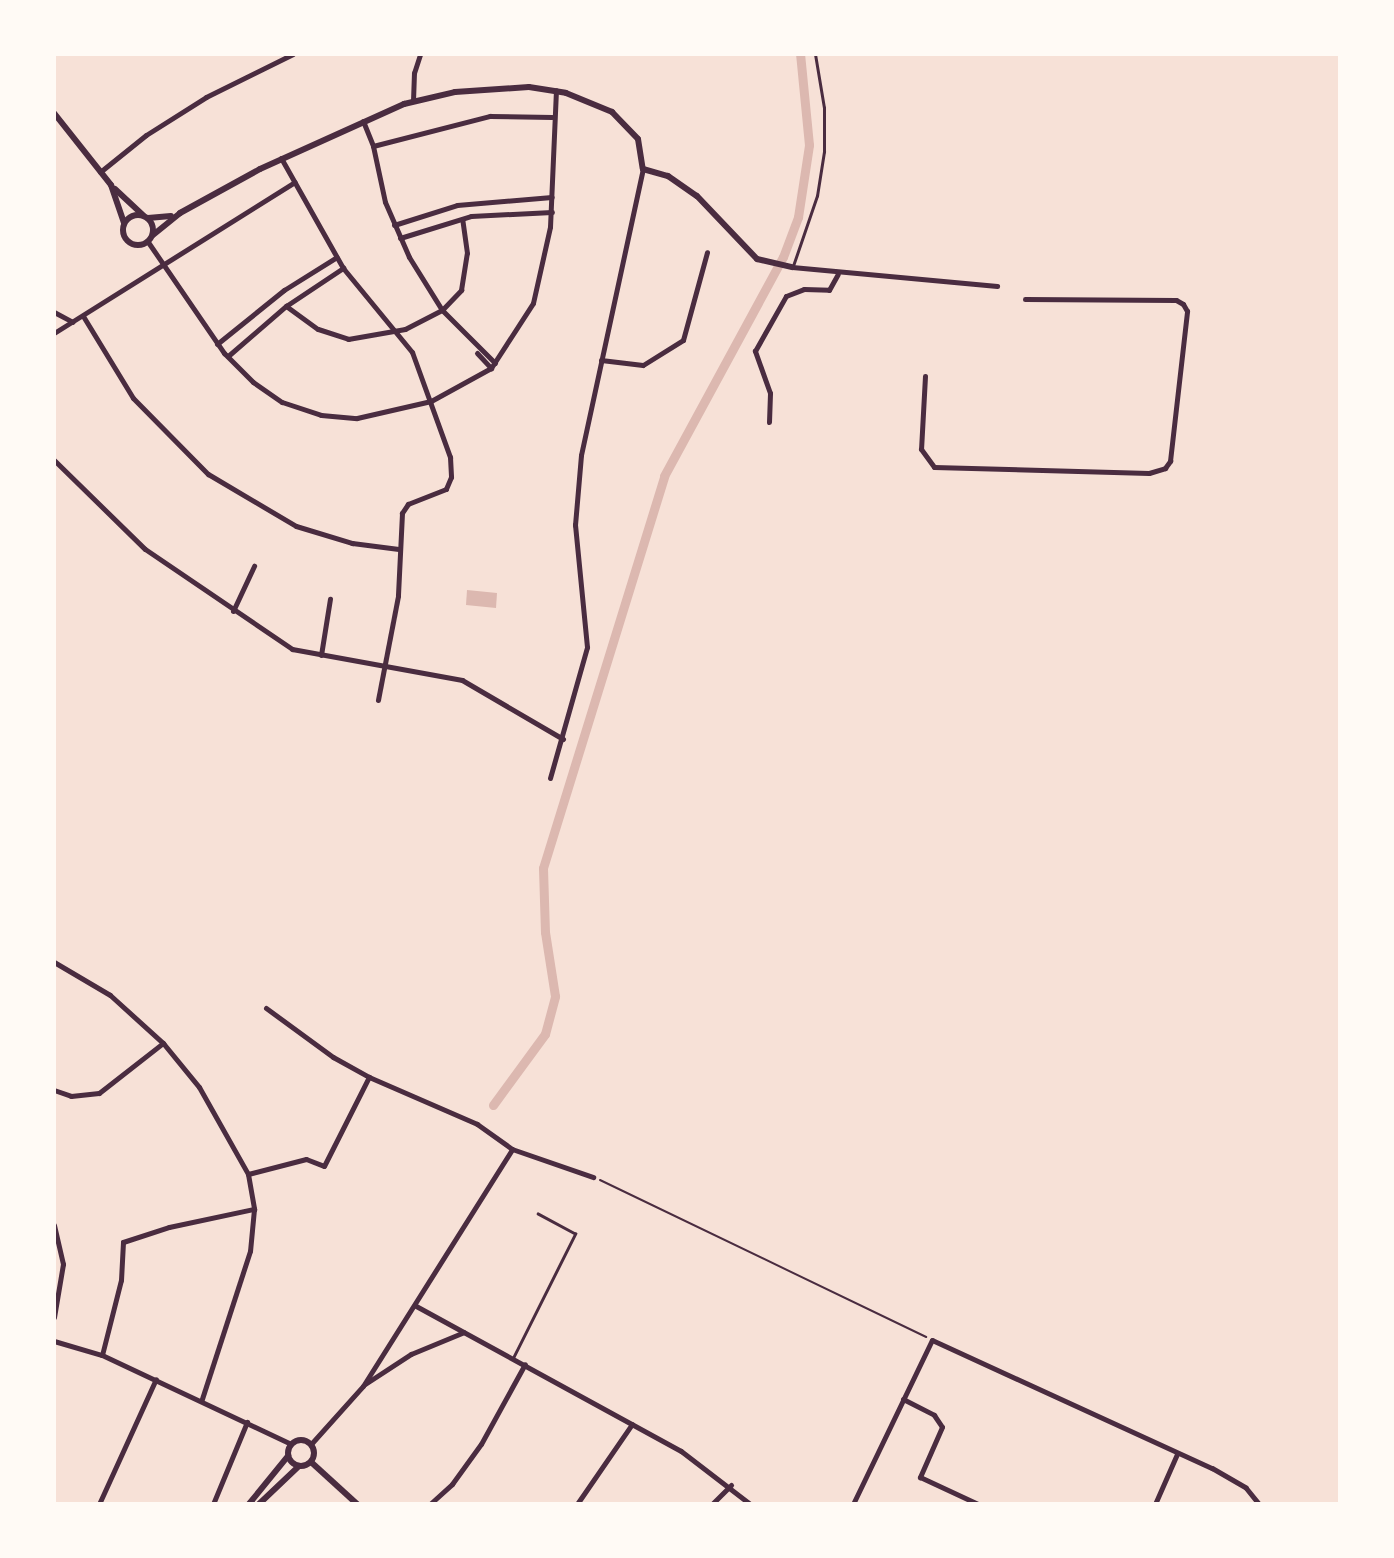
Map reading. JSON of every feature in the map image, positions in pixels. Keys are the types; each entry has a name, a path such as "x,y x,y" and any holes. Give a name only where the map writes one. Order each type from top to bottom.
{"street":[{"path":"100,172 146,135 206,97 293,54"},
{"path":"413,101 414,73 421,54"},
{"path":"148,242 180,213 281,158 413,101 488,88 556,90 597,104 625,122 638,139 643,169 586,425 575,511 577,575 587,647 550,778"},
{"path":"148,242 218,344 269,395 314,414 370,417 431,401 493,365 520,329 539,289 552,212 552,117 556,90"},
{"path":"54,113 111,186 146,217 153,235"},
{"path":"373,146 490,116 552,117"},
{"path":"363,121 400,238 442,310 493,365"},
{"path":"281,158 343,268 412,352 450,457 450,484 439,493 404,507 398,596 378,700"},
{"path":"643,169 668,176 697,196 757,259 838,274 998,286"},
{"path":"54,333 295,182"},
{"path":"111,186 124,223 123,235 129,243 148,242"},
{"path":"394,225 452,206 552,197"},
{"path":"400,238 461,219 552,212"},
{"path":"124,223 133,215 146,217 180,213"},
{"path":"286,306 318,329 348,339 397,332 442,310 461,290 465,276 461,219"},
{"path":"601,360 643,365 683,340 707,252"},
{"path":"218,344 284,290 337,257"},
{"path":"228,356 286,306 343,268"},
{"path":"768,422 770,393 755,351 786,296 804,289 830,290 838,274"},
{"path":"925,376 921,449 934,467 1149,473 1165,468 1170,461 1187,311 1183,304 1176,300 1025,299"},
{"path":"54,312 73,322"},
{"path":"83,316 127,391 208,474 296,526 352,543 400,550"},
{"path":"477,354 493,365"},
{"path":"54,460 145,549 292,649 462,680 563,739"},
{"path":"233,611 254,566"},
{"path":"321,655 330,598"},
{"path":"54,962 110,995 163,1043 199,1087 248,1174 254,1209 244,1276 202,1399"},
{"path":"266,1007 333,1057 369,1077 477,1124 512,1149 593,1177"},
{"path":"54,1090 71,1096 99,1093 163,1043"},
{"path":"248,1174 306,1159 324,1166 369,1077"},
{"path":"312,1444 363,1386 416,1306 512,1149"},
{"path":"102,1355 113,1319 124,1242 169,1227 254,1209"},
{"path":"54,1224 63,1264 54,1317"},
{"path":"416,1306 632,1424 730,1485 750,1504"},
{"path":"363,1386 411,1354 464,1332"},
{"path":"853,1504 932,1340 1246,1488 1259,1504"},
{"path":"54,1341 102,1355 202,1399 291,1444 303,1439 312,1444 315,1453 311,1462 299,1466 259,1504"},
{"path":"430,1504 452,1484 481,1444 525,1364"},
{"path":"99,1504 156,1379"},
{"path":"903,1399 934,1415 942,1427 920,1477 978,1504"},
{"path":"213,1504 247,1422"},
{"path":"577,1504 632,1424"},
{"path":"249,1504 288,1456 291,1444"},
{"path":"1155,1504 1177,1454"},
{"path":"288,1456 299,1466"},
{"path":"311,1462 357,1504"},
{"path":"712,1504 730,1485"}],"lane":[{"path":"792,267 817,197 824,152 824,108 815,54"},
{"path":"513,1358 575,1234 538,1214"}],"path":[{"path":"593,1177 932,1340"}],"shaded area":[{"path":"467,590 497,593 496,608 466,605"}],"waterway":[{"path":"493,1105 545,1034 555,996 545,932 543,868 664,476 783,257 798,217 809,145 800,54"}]}
